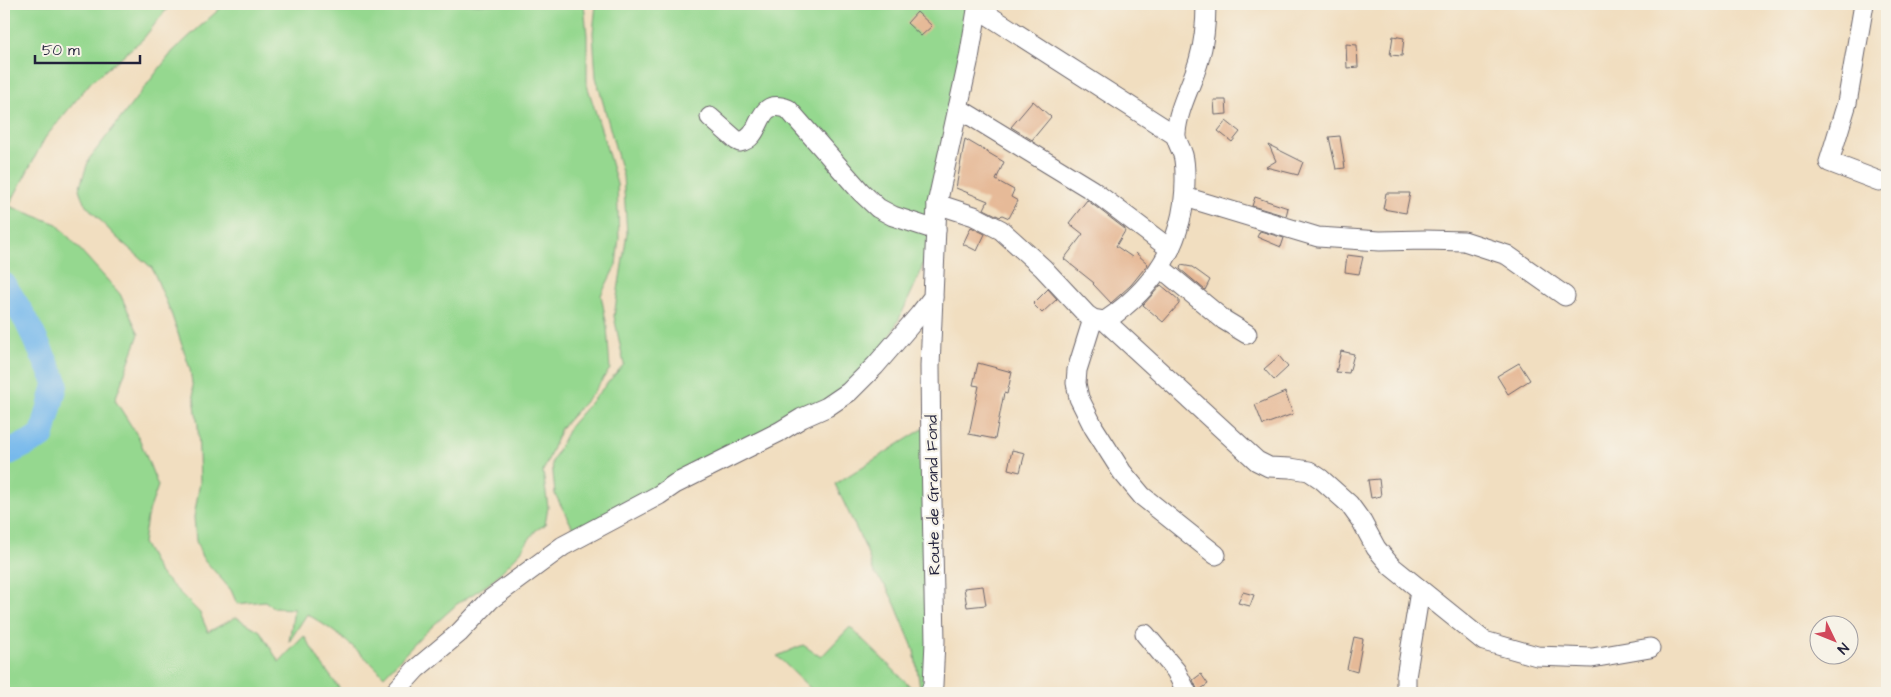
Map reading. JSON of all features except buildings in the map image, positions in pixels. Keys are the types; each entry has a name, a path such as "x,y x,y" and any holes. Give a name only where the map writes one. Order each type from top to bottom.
{"street":[{"path":"1206,4 1206,22 1199,60 1184,98 1175,135 1183,156 1185,176 1185,197 1178,228 1161,268 1149,284 1118,313 1099,320 1077,370 1076,384 1079,398 1094,428 1122,472 1142,496 1216,554"},
{"path":"1864,4 1847,103 1829,162 1879,181"},
{"path":"977,6 1175,135"},
{"name":"Route de Grand Fond","path":"930,693 935,641 930,425 937,204 969,58 977,6"},
{"path":"710,117 740,142 751,136 766,110 771,106 788,109 861,192 878,208 893,216 936,230"},
{"path":"958,108 1092,190 1170,249"},
{"path":"1185,197 1318,237 1380,241 1464,241 1507,255 1565,296"},
{"path":"937,204 974,216 1000,230 1042,268 1079,307 1099,320 1257,461 1269,467 1309,471 1321,479 1349,504 1362,522 1376,548 1391,566 1420,591 1484,640 1537,656 1592,658 1650,648"},
{"path":"1161,268 1224,320 1247,334"},
{"path":"394,693 416,669 459,633 492,600 563,546 659,495 675,484 779,432 802,418 828,407 849,392 875,366 933,297"},
{"path":"1406,693 1406,677 1420,591"},
{"path":"1145,634 1176,671 1187,693"}],"green space":[{"path":"4,4 171,4 143,39 91,82 45,138 9,206 57,224 120,294 139,334 115,400 139,438 158,486 147,517 143,543 159,572 200,613 208,632 236,617 260,631 279,662 304,636 343,693 4,693"},
{"path":"225,4 584,4 587,35 587,85 617,184 619,238 616,265 601,295 607,326 610,369 592,394 561,428 543,472 548,507 545,525 536,530 517,556 490,583 457,604 425,633 384,676 348,642 307,614 289,642 294,609 274,608 265,601 237,604 231,590 202,557 196,541 194,517 200,482 198,426 190,369 171,313 152,268 116,237 84,203 79,189 89,159 173,51"},
{"path":"596,4 974,4 939,207 920,274 877,361 833,397 575,532 555,494 552,462 571,425 624,364 614,316 627,233 623,176 596,77 593,33"},
{"path":"934,422 927,693 920,687 914,650 895,604 887,588 874,573 866,549 835,484"},
{"path":"850,627 917,693 815,693 777,656 803,645 821,657"}],"waterway":[{"path":"4,285 26,320 56,383 42,436 4,455"}]}
